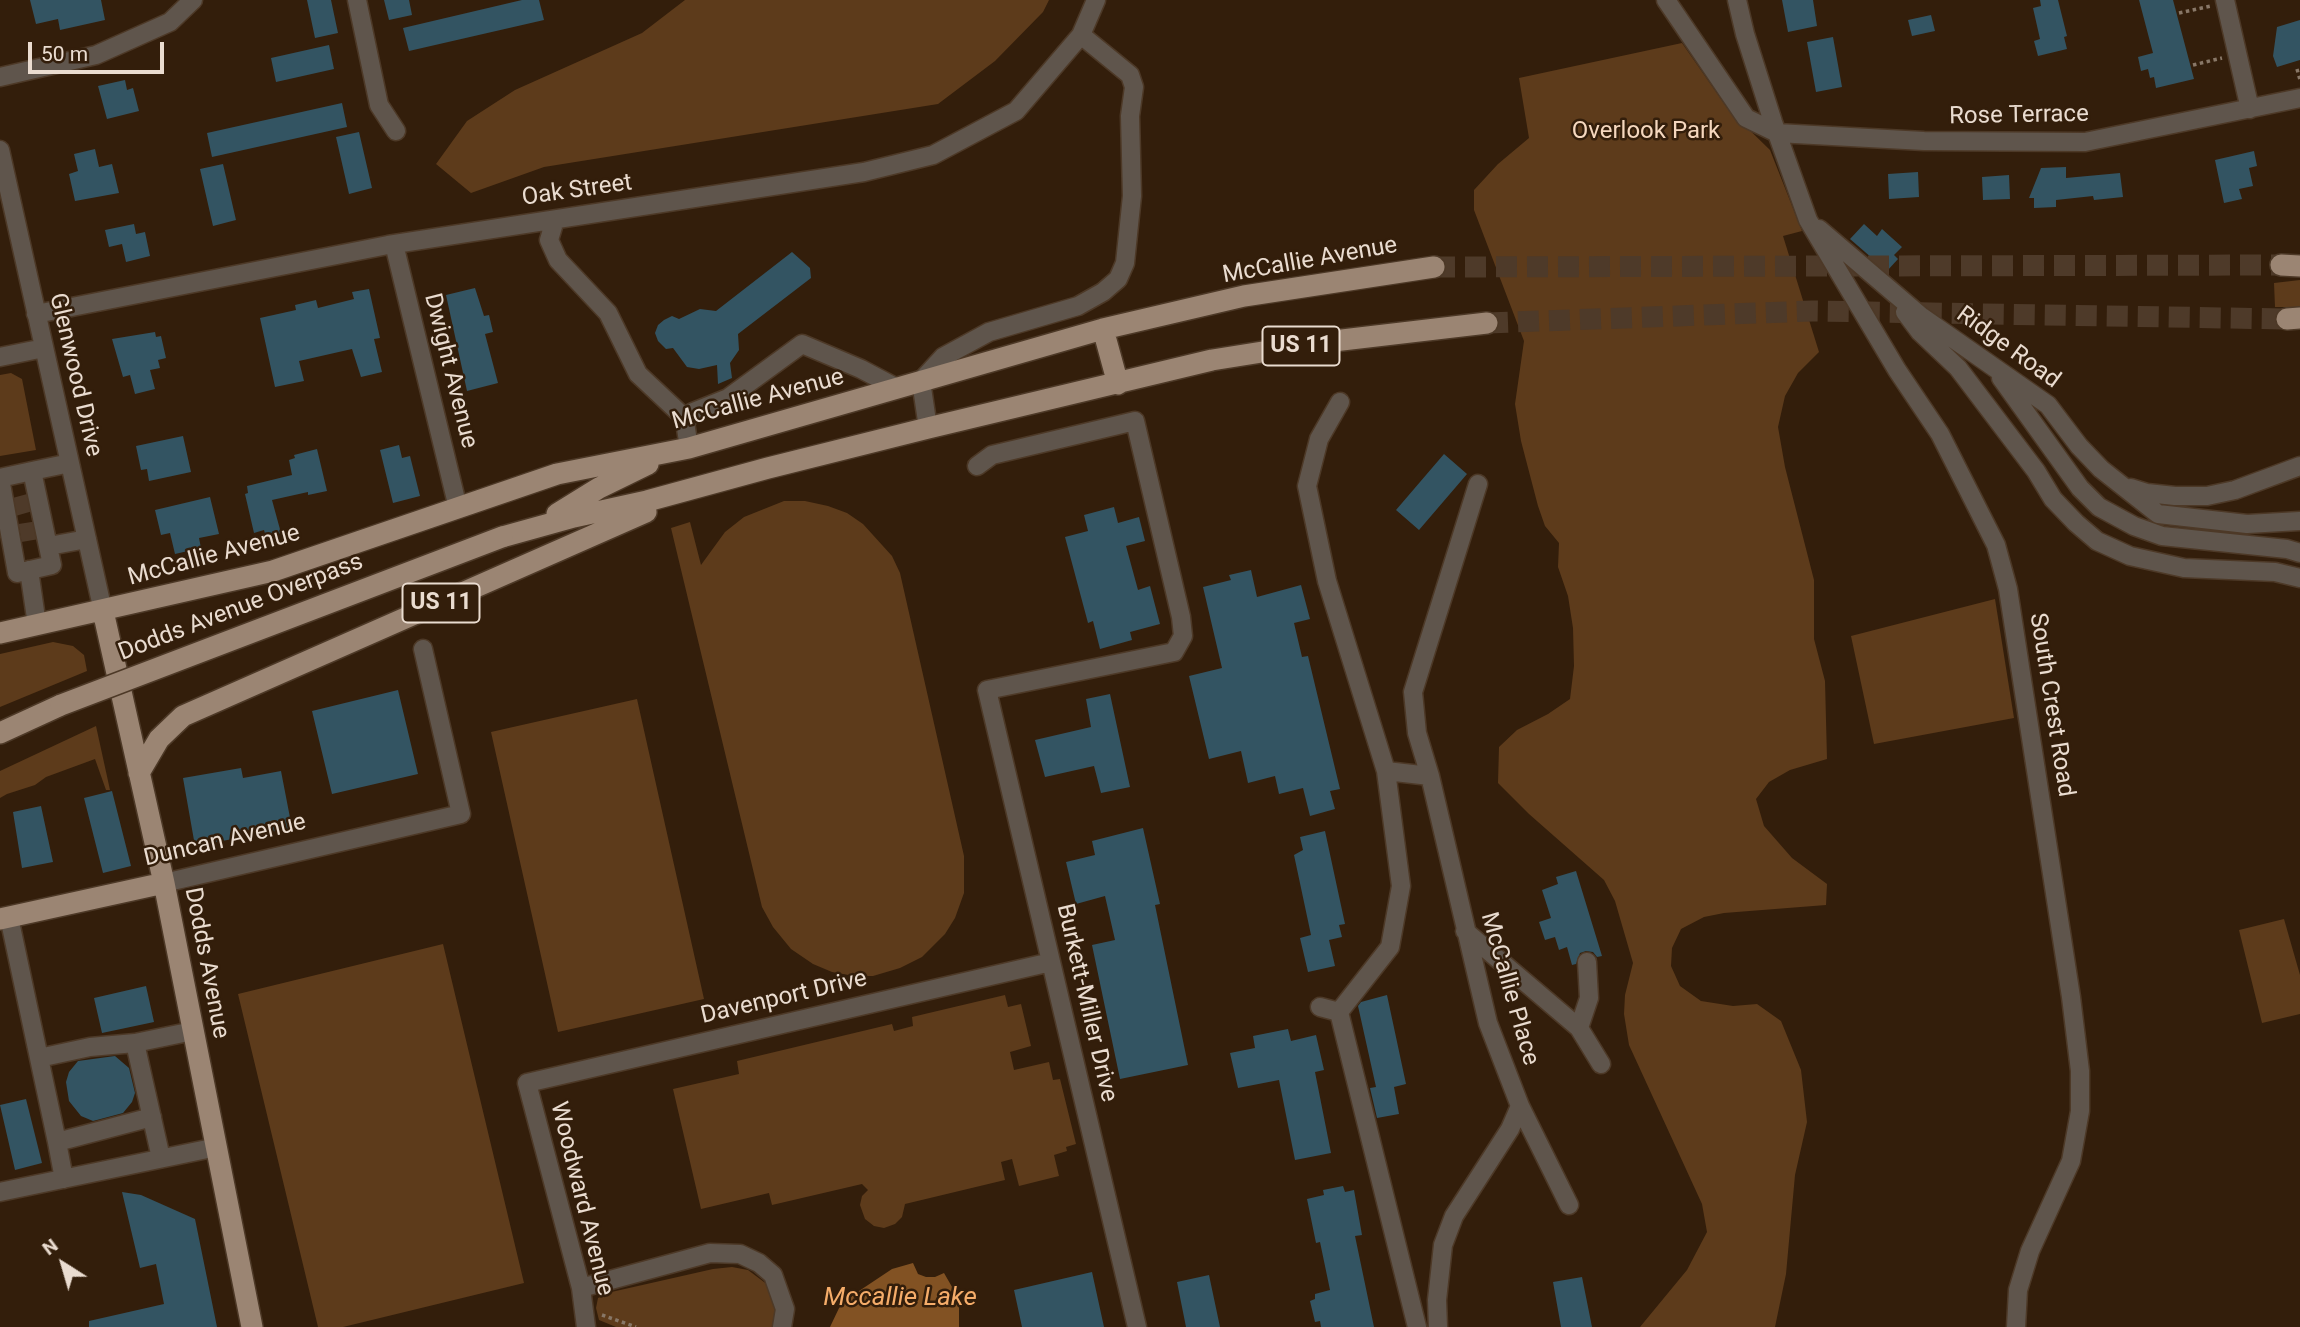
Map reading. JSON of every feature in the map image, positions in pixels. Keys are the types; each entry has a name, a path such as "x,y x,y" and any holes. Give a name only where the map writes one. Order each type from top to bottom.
{"main road":[{"name":"McCallie Avenue","path":"0,633 273,571 557,474 689,448 1103,329 1244,296 1434,267"},
{"name":"US 11","path":"139,773 159,739 183,716 640,514 768,468 1225,358 1325,342 1487,323"},
{"path":"1103,329 1118,384"},
{"name":"Dodds Avenue Overpass","path":"0,733 61,705 548,519 634,469 689,448"},
{"name":"Dodds Avenue Overpass","path":"502,537 768,468"},
{"name":"Dodds Avenue","path":"103,611 164,883 252,1327"},
{"name":"Duncan Avenue","path":"5,918 164,883"}],"street":[{"path":"0,77 96,55 170,22 192,0"},
{"path":"357,0 379,105 396,131"},
{"name":"Oak Street","path":"36,314 394,244 864,172 933,155 1016,111 1081,35 1096,0"},
{"path":"1666,0 1746,118 1777,134"},
{"name":"South Crest Road","path":"1737,0 1777,134 1808,220 1897,370 1940,434 1996,544 2008,589 2080,1071 2080,1111 2071,1161 2030,1251 2018,1290 2016,1327"},
{"path":"2226,1 2250,109"},
{"path":"928,428 921,381 943,356 989,332 1078,306 1103,292 1118,279 1125,263 1132,196 1130,116 1134,86 1130,75 1081,35"},
{"name":"Rose Terrace","path":"1777,134 1924,141 2085,142 2300,98"},
{"name":"Glenwood Drive","path":"0,150 103,611"},
{"path":"555,220 549,240 558,260 608,313 638,374 687,420 689,448"},
{"name":"Ridge Road","path":"1808,220 1922,317 2048,405 2079,446 2101,469 2158,514 2247,524 2300,521"},
{"name":"Dwight Avenue","path":"394,244 458,508"},
{"path":"1886,287 1920,332 1958,368 2029,462 2053,499 2097,541 2130,556 2184,568 2275,572 2300,578"},
{"path":"687,420 699,408 727,398 749,384 802,344 861,369 897,388"},
{"path":"0,357 44,348"},
{"path":"1994,367 2073,478 2099,507 2134,526 2162,536 2300,552"},
{"path":"1339,1012 1390,947 1401,886 1386,771 1327,581 1307,486 1319,439 1340,401"},
{"name":"Burkett-Miller Drive","path":"977,466 992,456 1135,421 1181,618 1184,636 1174,652 987,690 1136,1327"},
{"path":"15,573 52,565 44,535 23,504 0,478 70,463"},
{"path":"2121,485 2147,493 2207,496 2235,490 2300,466"},
{"path":"32,471 15,534 15,573 37,625"},
{"name":"McCallie Place","path":"1478,484 1413,692 1417,733 1430,776 1488,1023 1520,1106 1569,1205"},
{"path":"44,535 87,538"},
{"name":"Duncan Avenue","path":"164,883 461,814 423,649"},
{"path":"1386,771 1430,776"},
{"path":"5,918 39,1058 64,1178"},
{"path":"1465,931 1579,1028 1601,1064"},
{"name":"Davenport Drive","path":"527,1083 1051,962"},
{"path":"1579,1028 1589,998 1587,962"},
{"path":"1320,1007 1339,1012"},
{"path":"1339,1012 1417,1327"},
{"path":"39,1058 193,1031"},
{"path":"135,1043 161,1158"},
{"name":"Woodward Avenue","path":"527,1083 581,1288 585,1321"},
{"path":"1438,1327 1437,1300 1443,1245 1454,1216 1510,1129 1520,1106"},
{"path":"57,1142 152,1117"},
{"path":"0,1192 217,1147"},
{"path":"581,1288 710,1253 740,1254 759,1263 773,1275 785,1309 782,1327"}],"path":[{"path":"2179,13 2226,1"},
{"path":"2193,65 2236,54"},
{"path":"2297,69 2300,83"},
{"path":"585,1321 601,1315 636,1327"}],"green space":[{"path":"685,0 1049,0 1043,12 995,61 938,104 544,167 471,193 436,164 467,121 515,90 642,33"},
{"name":"Overlook Park","path":"1682,43 1728,109 1770,150 1802,231 1783,236 1819,352 1798,373 1785,396 1778,427 1785,467 1814,580 1814,639 1825,681 1827,759 1790,770 1769,782 1756,799 1764,826 1792,858 1827,884 1826,905 1704,917 1681,929 1672,948 1671,966 1680,986 1701,1001 1733,1006 1757,1004 1781,1021 1801,1070 1807,1122 1795,1175 1786,1274 1775,1327 1640,1327 1687,1270 1707,1232 1702,1204 1629,1045 1624,1014 1625,995 1633,963 1615,901 1604,880 1498,783 1499,747 1517,730 1570,699 1574,666 1573,628 1568,596 1558,567 1559,543 1545,526 1521,441 1515,404 1524,341 1474,210 1474,190 1498,164 1529,138 1519,78"},
{"path":"2300,280 2300,307 2275,307 2274,283"},
{"path":"11,373 22,379 36,450 0,456 0,375"},
{"path":"784,501 805,501 847,513 863,524 892,556 900,573 964,856 964,893 955,918 945,934 922,957 900,968 873,976 832,972 813,964 791,949 773,927 762,907 671,528 690,522 701,565 725,532 744,517"},
{"path":"1995,599 2014,718 1874,744 1851,636"},
{"path":"53,642 73,646 84,655 87,671 0,707 0,654"},
{"path":"637,699 704,999 558,1032 491,732"},
{"path":"96,726 110,790 106,790 95,759 0,798 0,771"},
{"path":"2284,919 2300,975 2300,1014 2262,1023 2239,930"},
{"path":"443,944 524,1283 343,1327 318,1327 238,994"},
{"path":"1005,995 1008,1007 1021,1004 1031,1046 1010,1052 1014,1070 1049,1062 1053,1080 1060,1079 1076,1144 1066,1147 1067,1151 1054,1155 1059,1176 1019,1186 1012,1159 1001,1162 1005,1180 905,1204 902,1217 895,1224 884,1228 874,1226 865,1219 860,1205 862,1196 868,1190 862,1184 772,1205 769,1193 701,1209 673,1089 739,1074 737,1061 892,1024 894,1031 913,1026 912,1017"},
{"path":"732,1267 748,1270 768,1285 776,1304 774,1327 616,1327 599,1320 596,1308 598,1298 607,1293"}],"water":[{"name":"Mccallie Lake","path":"913,1263 918,1274 926,1277 944,1273 959,1299 959,1327 830,1327 840,1306 856,1293 892,1269"}],"building":[{"path":"30,0 101,0 105,20 60,30 58,19 36,24"},
{"path":"307,0 331,0 338,33 315,38"},
{"path":"384,0 409,0 412,15 389,20"},
{"path":"522,0 539,0 544,20 409,51 403,28"},
{"path":"1782,0 1813,0 1817,26 1788,32"},
{"path":"2040,0 2058,0 2067,36 2064,37 2067,49 2038,56 2034,41 2040,39 2033,8 2041,6"},
{"path":"2139,0 2173,0 2194,79 2156,88 2154,77 2150,78 2148,69 2141,71 2138,57 2153,53"},
{"path":"1931,15 1935,31 1912,36 1908,20"},
{"path":"2300,20 2300,60 2277,67 2273,56 2277,27"},
{"path":"1833,37 1842,87 1816,92 1807,42"},
{"path":"329,45 334,69 276,82 271,58"},
{"path":"125,80 127,90 133,88 139,111 107,119 98,86"},
{"path":"342,103 347,127 212,157 207,133"},
{"path":"359,132 372,188 349,194 336,137"},
{"path":"95,149 99,167 112,164 119,193 75,201 69,174 78,171 74,154"},
{"path":"2254,151 2257,166 2249,168 2253,186 2239,189 2242,199 2224,203 2215,160"},
{"path":"223,164 236,220 213,226 200,169"},
{"path":"2066,167 2066,178 2120,173 2123,197 2094,200 2093,196 2056,200 2056,207 2034,208 2034,198 2029,198 2041,168"},
{"path":"1918,172 1919,197 1889,199 1888,174"},
{"path":"2009,175 2010,199 1983,200 1982,177"},
{"path":"134,224 136,234 145,232 150,256 126,262 122,244 109,247 105,230"},
{"path":"1864,224 1877,236 1882,229 1902,247 1894,255 1898,259 1887,271 1850,239"},
{"path":"792,252 810,268 811,278 738,334 739,350 730,363 732,378 718,384 717,365 699,369 687,367 673,348 666,349 658,341 655,333 664,320 672,316 679,319 700,309 716,311"},
{"path":"475,288 484,316 489,315 493,332 485,334 498,383 467,391 446,295"},
{"path":"369,289 380,338 374,339 382,372 361,377 352,349 299,361 304,381 275,387 260,318 296,310 295,305 316,300 318,308 354,299 352,292"},
{"path":"155,332 156,337 161,336 166,358 158,360 160,368 150,370 155,389 135,394 130,375 123,377 112,339"},
{"path":"183,436 191,472 149,481 147,469 141,470 136,446"},
{"path":"399,445 402,458 410,456 420,496 393,503 380,450"},
{"path":"317,449 327,491 272,500 281,533 266,537 264,530 254,533 245,494 248,493 247,486 292,475 289,460 295,458 294,455"},
{"path":"1444,454 1467,474 1419,530 1396,510"},
{"path":"210,497 219,534 199,538 201,548 175,554 170,533 161,535 155,510"},
{"path":"1114,507 1118,523 1139,517 1145,541 1126,546 1138,590 1150,586 1160,624 1130,632 1132,640 1100,649 1093,621 1088,623 1065,537 1088,531 1084,515"},
{"path":"1251,570 1257,597 1301,585 1310,619 1294,623 1302,657 1308,656 1340,789 1330,791 1335,809 1310,816 1303,788 1279,794 1275,776 1248,783 1241,751 1209,759 1189,676 1222,668 1203,587 1231,580 1229,575"},
{"path":"398,690 418,774 332,794 312,711"},
{"path":"1110,694 1130,787 1101,793 1094,766 1045,777 1035,740 1091,727 1086,699"},
{"path":"241,768 243,778 281,771 292,828 195,846 183,778"},
{"path":"112,791 131,866 103,873 84,798"},
{"path":"41,806 53,862 22,868 13,812"},
{"path":"1143,828 1160,904 1155,905 1188,1065 1120,1079 1092,945 1115,940 1105,896 1076,904 1066,862 1095,855 1092,841"},
{"path":"1325,831 1345,924 1339,925 1342,937 1329,940 1335,966 1308,972 1300,938 1311,935 1294,855 1303,850 1300,837"},
{"path":"1576,871 1602,956 1597,957 1593,952 1586,951 1580,953 1576,964 1572,965 1567,947 1559,950 1555,937 1545,940 1539,922 1551,918 1542,890 1558,884 1556,877"},
{"path":"146,986 154,1022 102,1033 94,998"},
{"path":"1387,995 1406,1084 1394,1087 1399,1114 1377,1118 1370,1088 1376,1087 1358,1006 1361,1002"},
{"path":"1288,1029 1291,1041 1316,1035 1324,1070 1315,1072 1331,1153 1295,1160 1279,1080 1238,1088 1230,1053 1255,1048 1253,1036"},
{"path":"115,1056 129,1068 135,1093 132,1102 123,1113 93,1121 81,1116 69,1101 66,1082 69,1072 78,1061"},
{"path":"26,1099 42,1163 15,1170 0,1105"},
{"path":"1343,1186 1345,1192 1354,1190 1362,1235 1355,1236 1374,1327 1321,1327 1320,1321 1315,1322 1310,1301 1315,1299 1315,1294 1330,1290 1307,1199 1324,1195 1323,1190"},
{"path":"122,1192 141,1195 195,1219 217,1327 89,1327 89,1321 164,1304 156,1264 140,1268"},
{"path":"1092,1272 1104,1327 1022,1327 1014,1290"},
{"path":"1209,1275 1220,1327 1186,1327 1177,1282"},
{"path":"1582,1277 1592,1327 1561,1327 1553,1282"}],"tunnel":[{"path":"1434,267 2281,265"},
{"path":"1487,323 1812,311 2287,319"},
{"path":"14,507 32,502"},
{"path":"20,533 38,530"}]}
